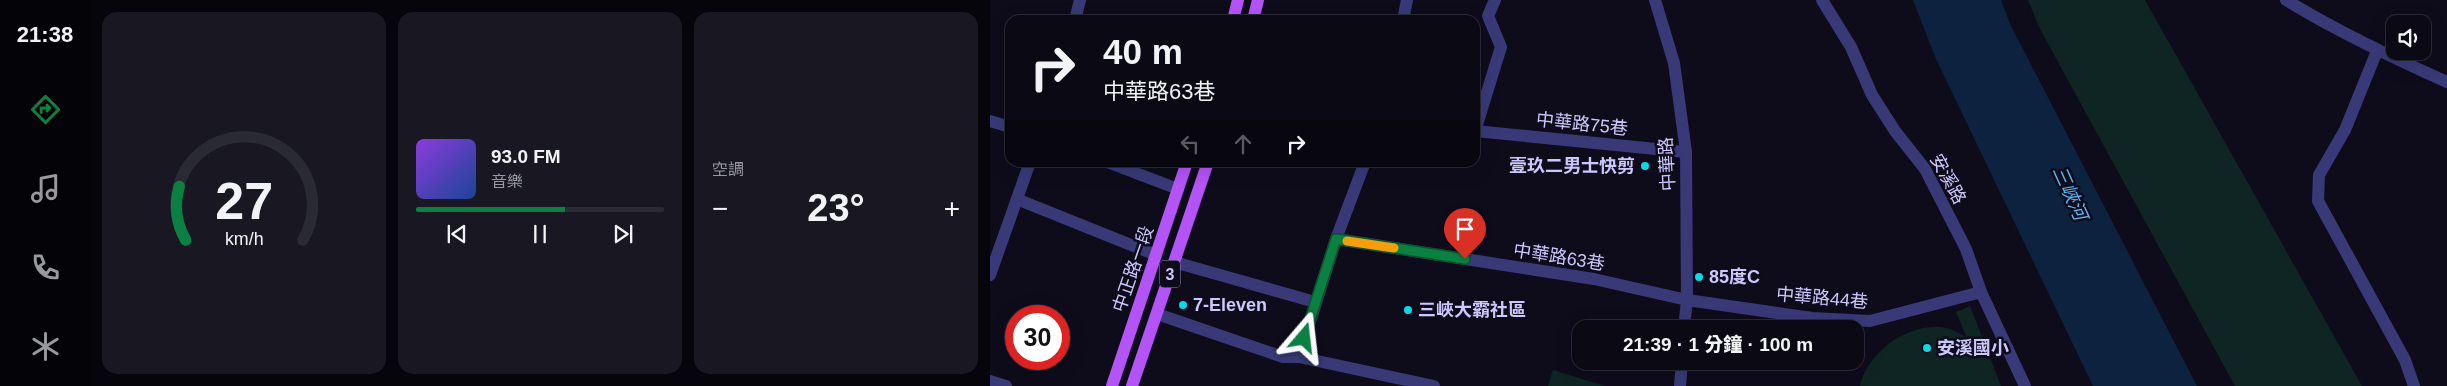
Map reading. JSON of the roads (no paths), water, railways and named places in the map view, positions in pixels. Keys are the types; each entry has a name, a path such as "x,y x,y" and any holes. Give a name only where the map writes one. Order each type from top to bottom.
{"main road":[{"path":"1234,15 1238,0"},
{"path":"1254,15 1258,0"},
{"name":"中正路一段","path":"1112,386 1185,167"},
{"name":"中正路一段","path":"1132,386 1206,167"}],"street":[{"path":"1076,15 1080,0"},
{"path":"1404,15 1407,0"},
{"path":"1480,115 1501,47 1488,16 1495,0"},
{"name":"中華路","path":"1655,0 1674,63 1686,152 1687,300 1685,320"},
{"name":"安溪路","path":"1822,0 1851,47 1872,95 1895,131 1925,169 1966,249 1981,292 2025,386"},
{"path":"2286,0 2324,24 2377,51 2447,82"},
{"path":"2377,51 2345,130 2319,175 2318,201 2401,353 2414,386"},
{"path":"990,120 1005,125"},
{"name":"中華路75巷","path":"1480,131 1686,152"},
{"path":"990,275 994,250 1019,200 1029,167"},
{"path":"1120,167 1178,189"},
{"path":"1298,357 1336,239 1362,167"},
{"path":"1019,200 1156,255"},
{"name":"中華路63巷","path":"1336,239 1594,279 1687,300"},
{"path":"1174,262 1315,302"},
{"name":"中華路44巷","path":"1687,300 1812,318 1870,321 1981,292"},
{"path":"1157,314 1283,357 1298,357 1434,386"},
{"path":"1680,386 1681,370"},
{"path":"990,381 1006,386"}],"water":[{"name":"三峽河","path":"1913,0 2001,0 2010,24 2197,386 2093,386 1936,59"}],"place":[{"name":"壹玖二男士快剪","path":"1645,166"},
{"name":"85度C","path":"1699,277"},
{"name":"7-Eleven","path":"1183,305"},
{"name":"三峽大霸社區","path":"1408,310"},
{"name":"安溪國小","path":"1927,348"}]}
